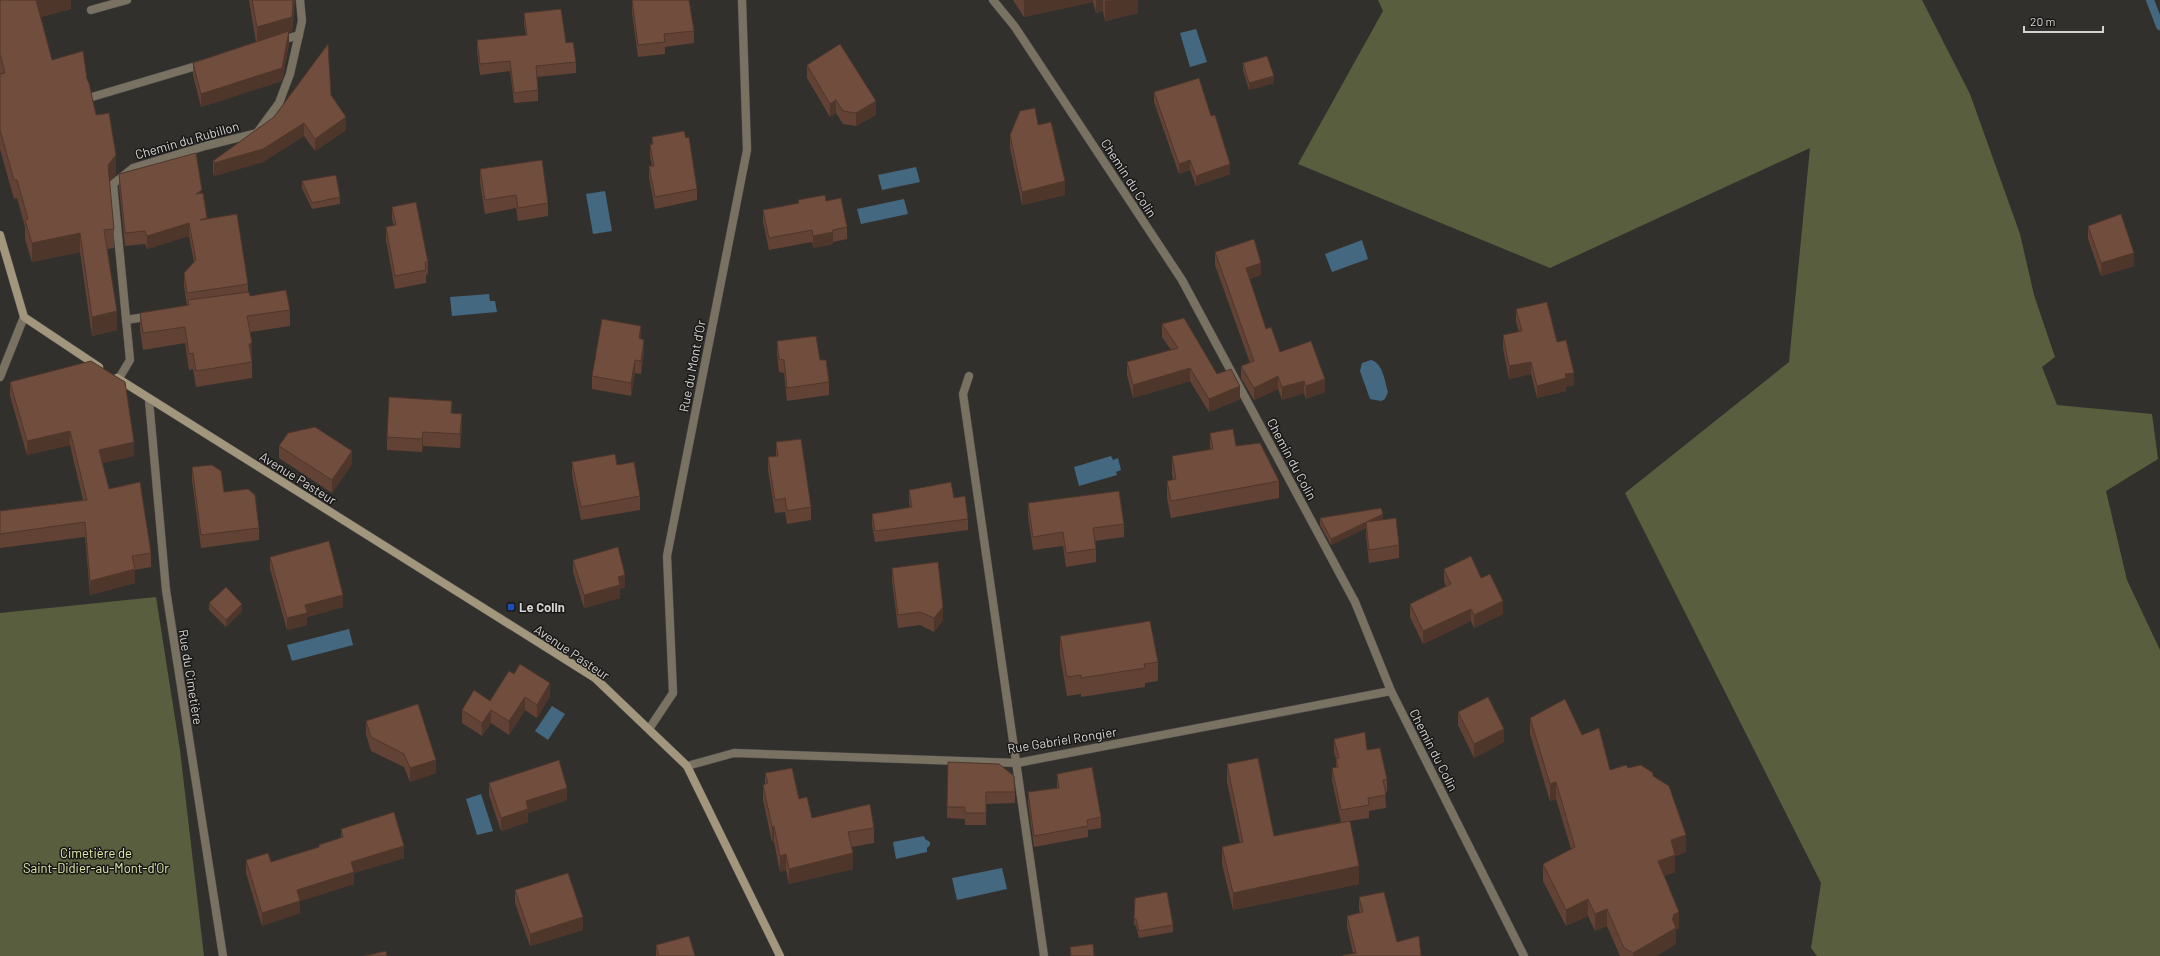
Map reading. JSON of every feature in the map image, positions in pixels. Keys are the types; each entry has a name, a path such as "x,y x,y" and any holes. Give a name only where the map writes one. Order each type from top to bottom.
{"main road":[{"path":"0,235 24,317"},
{"name":"Avenue Pasteur","path":"24,317 149,400 595,678 687,766 780,956"}],"street":[{"path":"91,10 127,0"},
{"name":"Chemin du Rubillon","path":"112,375 130,360 113,184 133,168 205,146 257,133 279,103 290,74 302,21 300,0"},
{"name":"Rue du Mont d'Or","path":"649,729 673,693 667,556 747,150 742,0"},
{"name":"Chemin du Colin","path":"993,0 1015,27 1182,280 1355,602 1391,691 1524,956"},
{"path":"269,44 299,36"},
{"path":"92,97 215,60"},
{"path":"126,320 157,315"},
{"path":"0,377 24,317"},
{"path":"969,376 963,394 1044,956"},
{"name":"Rue du Cimetière","path":"149,400 166,590 223,956"},
{"name":"Rue Gabriel Rongier","path":"687,766 734,753 1017,763 1391,691"}],"green space":[{"path":"1378,0 1922,0 1970,94 2020,234 2034,295 2055,357 2042,367 2057,405 2152,414 2158,459 2106,491 2127,580 2160,650 2160,956 1817,956 1811,948 1821,883 1625,493 1789,362 1810,148 1550,268 1298,164 1383,11"},
{"name":"Cimetière de Saint-Didier-au-Mont-d'Or","path":"156,597 180,750 204,956 0,956 0,613"}],"water":[{"path":"1196,29 1207,62 1190,67 1180,33"},
{"path":"916,167 920,182 882,190 878,175"},
{"path":"605,191 612,231 593,234 586,194"},
{"path":"904,199 908,214 861,224 857,209"},
{"path":"1362,240 1368,259 1332,272 1325,254"},
{"path":"489,294 490,301 495,301 497,312 452,316 450,297"},
{"path":"1371,360 1381,369 1388,392 1385,399 1381,401 1370,399 1360,371 1362,363"},
{"path":"1111,456 1113,460 1118,458 1121,470 1116,472 1117,475 1079,486 1074,467"},
{"path":"349,629 353,645 292,661 287,645"},
{"path":"552,706 565,714 548,740 535,731"},
{"path":"481,794 493,831 477,835 466,799"},
{"path":"924,836 925,839 930,842 927,852 896,859 893,842"},
{"path":"1002,868 1007,889 957,900 952,878"}],"building":[{"path":"0,0 36,0 52,60 83,51 87,79 96,115 109,113 116,155 108,165 114,229 104,230 117,311 92,317 80,233 32,243 25,220 28,219 17,180 14,180 0,130 0,74 5,73 0,54"},
{"path":"252,0 293,0 292,17 257,27"},
{"path":"632,0 689,0 694,31 664,34 665,42 638,45"},
{"path":"561,9 566,43 573,42 576,62 536,66 538,90 514,93 510,61 480,64 477,40 527,35 524,13"},
{"path":"289,31 282,68 201,94 193,63"},
{"path":"328,44 331,95 346,117 315,139 304,123 263,149 214,163 213,161 274,117"},
{"path":"840,44 876,101 856,113 843,111 836,100 830,104 807,65"},
{"path":"1267,56 1274,76 1249,83 1243,63"},
{"path":"1199,78 1211,116 1215,115 1230,164 1196,176 1190,160 1179,164 1154,92"},
{"path":"1035,108 1038,125 1051,122 1065,181 1022,192 1010,135 1020,111"},
{"path":"684,131 686,138 689,137 697,189 655,197 649,166 654,166 650,145 653,144 652,137"},
{"path":"196,153 202,190 196,194 203,193 207,218 200,220 237,214 248,284 187,293 184,273 196,260 189,223 147,236 145,231 125,233 119,174"},
{"path":"542,160 548,203 518,208 516,195 485,200 480,169"},
{"path":"336,175 340,197 312,203 302,181"},
{"path":"825,195 826,201 841,198 847,227 833,230 833,232 813,236 812,230 769,238 763,210 799,203 798,200"},
{"path":"416,202 428,262 425,262 426,270 395,276 386,227 396,225 392,207"},
{"path":"2121,214 2134,253 2101,263 2088,226"},
{"path":"1254,239 1261,263 1246,268 1266,329 1271,327 1280,352 1311,341 1325,379 1306,386 1304,381 1282,387 1278,376 1254,388 1241,366 1254,361 1215,252"},
{"path":"286,290 290,310 247,316 252,343 249,344 252,362 196,371 193,353 189,354 185,327 143,333 140,313 189,305 188,300 249,292 250,296"},
{"path":"1547,302 1557,342 1566,340 1574,373 1565,374 1566,378 1537,386 1531,362 1509,366 1503,335 1522,331 1516,309"},
{"path":"1184,318 1217,374 1231,369 1240,386 1209,399 1190,368 1133,385 1127,362 1178,348 1162,324"},
{"path":"602,319 641,326 639,338 644,340 641,361 635,360 631,383 592,376"},
{"path":"816,336 820,360 826,360 829,382 787,388 784,360 779,359 777,341"},
{"path":"91,361 125,382 134,442 99,450 109,489 140,482 151,553 132,556 135,569 90,581 85,522 0,534 0,511 87,500 70,431 27,441 10,382"},
{"path":"389,397 452,401 451,413 462,414 460,434 423,432 422,439 387,437"},
{"path":"315,427 352,451 332,480 279,446 288,433"},
{"path":"1233,429 1236,446 1260,443 1279,481 1171,501 1167,481 1176,479 1172,456 1213,449 1210,433"},
{"path":"801,439 811,507 787,511 785,498 775,500 768,457 778,456 776,442"},
{"path":"615,454 617,465 634,462 640,496 581,507 572,462"},
{"path":"212,465 221,471 224,492 248,489 255,495 259,528 201,535 192,467"},
{"path":"951,482 954,498 965,496 968,519 875,531 872,514 912,507 909,490"},
{"path":"1119,491 1124,524 1093,528 1096,549 1066,553 1063,532 1033,537 1028,503"},
{"path":"1381,508 1383,514 1331,539 1320,518"},
{"path":"1396,518 1399,545 1369,550 1366,522"},
{"path":"329,541 343,595 305,605 307,613 287,618 270,557"},
{"path":"618,547 625,575 618,577 620,585 584,595 573,560"},
{"path":"1471,556 1481,578 1490,574 1503,601 1474,615 1471,609 1423,631 1410,604 1451,584 1444,569"},
{"path":"938,562 943,607 934,618 920,612 898,615 892,568"},
{"path":"226,587 242,604 226,620 209,603"},
{"path":"1150,621 1158,662 1144,664 1145,668 1081,678 1081,675 1067,677 1060,636"},
{"path":"520,664 550,683 537,705 525,697 509,721 491,710 482,723 462,710 474,690 490,701 509,671 514,674"},
{"path":"1488,697 1504,729 1474,744 1458,712"},
{"path":"1565,699 1582,735 1599,728 1610,770 1626,765 1628,768 1641,765 1653,773 1653,776 1669,786 1686,835 1671,840 1675,855 1658,861 1679,912 1673,915 1674,917 1672,918 1676,928 1633,953 1624,948 1607,909 1595,914 1588,899 1566,910 1543,864 1575,847 1556,782 1550,784 1530,718"},
{"path":"418,704 436,760 410,768 404,754 371,737 366,721"},
{"path":"1365,732 1367,750 1380,748 1387,779 1383,780 1386,795 1368,798 1369,805 1341,810 1332,768 1338,767 1336,759 1339,758 1334,739"},
{"path":"1258,758 1274,836 1350,821 1359,866 1233,893 1222,847 1243,842 1227,764"},
{"path":"559,760 567,788 526,801 528,809 501,818 489,783"},
{"path":"948,762 999,764 1014,776 1015,792 986,792 986,813 965,813 965,807 947,807"},
{"path":"1092,767 1101,817 1087,820 1088,826 1034,836 1028,792 1059,788 1057,774"},
{"path":"792,768 799,799 807,797 812,818 870,804 874,828 848,832 853,853 789,869 786,854 780,856 763,785 768,783 765,773"},
{"path":"394,812 404,846 351,862 354,872 297,890 300,901 262,913 246,860 268,853 271,862 319,847 319,845 343,837 341,829"},
{"path":"568,873 583,917 530,934 515,890"},
{"path":"1167,892 1173,925 1139,931 1136,919 1134,919 1135,898"},
{"path":"1384,892 1397,942 1419,936 1421,956 1343,956 1356,953 1347,916 1363,912 1359,897"},
{"path":"689,936 695,956 659,956 656,945"},
{"path":"1093,944 1094,956 1071,956 1070,947"},
{"path":"386,951 387,956 364,956"}],"waterway":[{"path":"2150,0 2160,26"}],"place":[{"name":"Le Colin","path":"511,607"}]}
